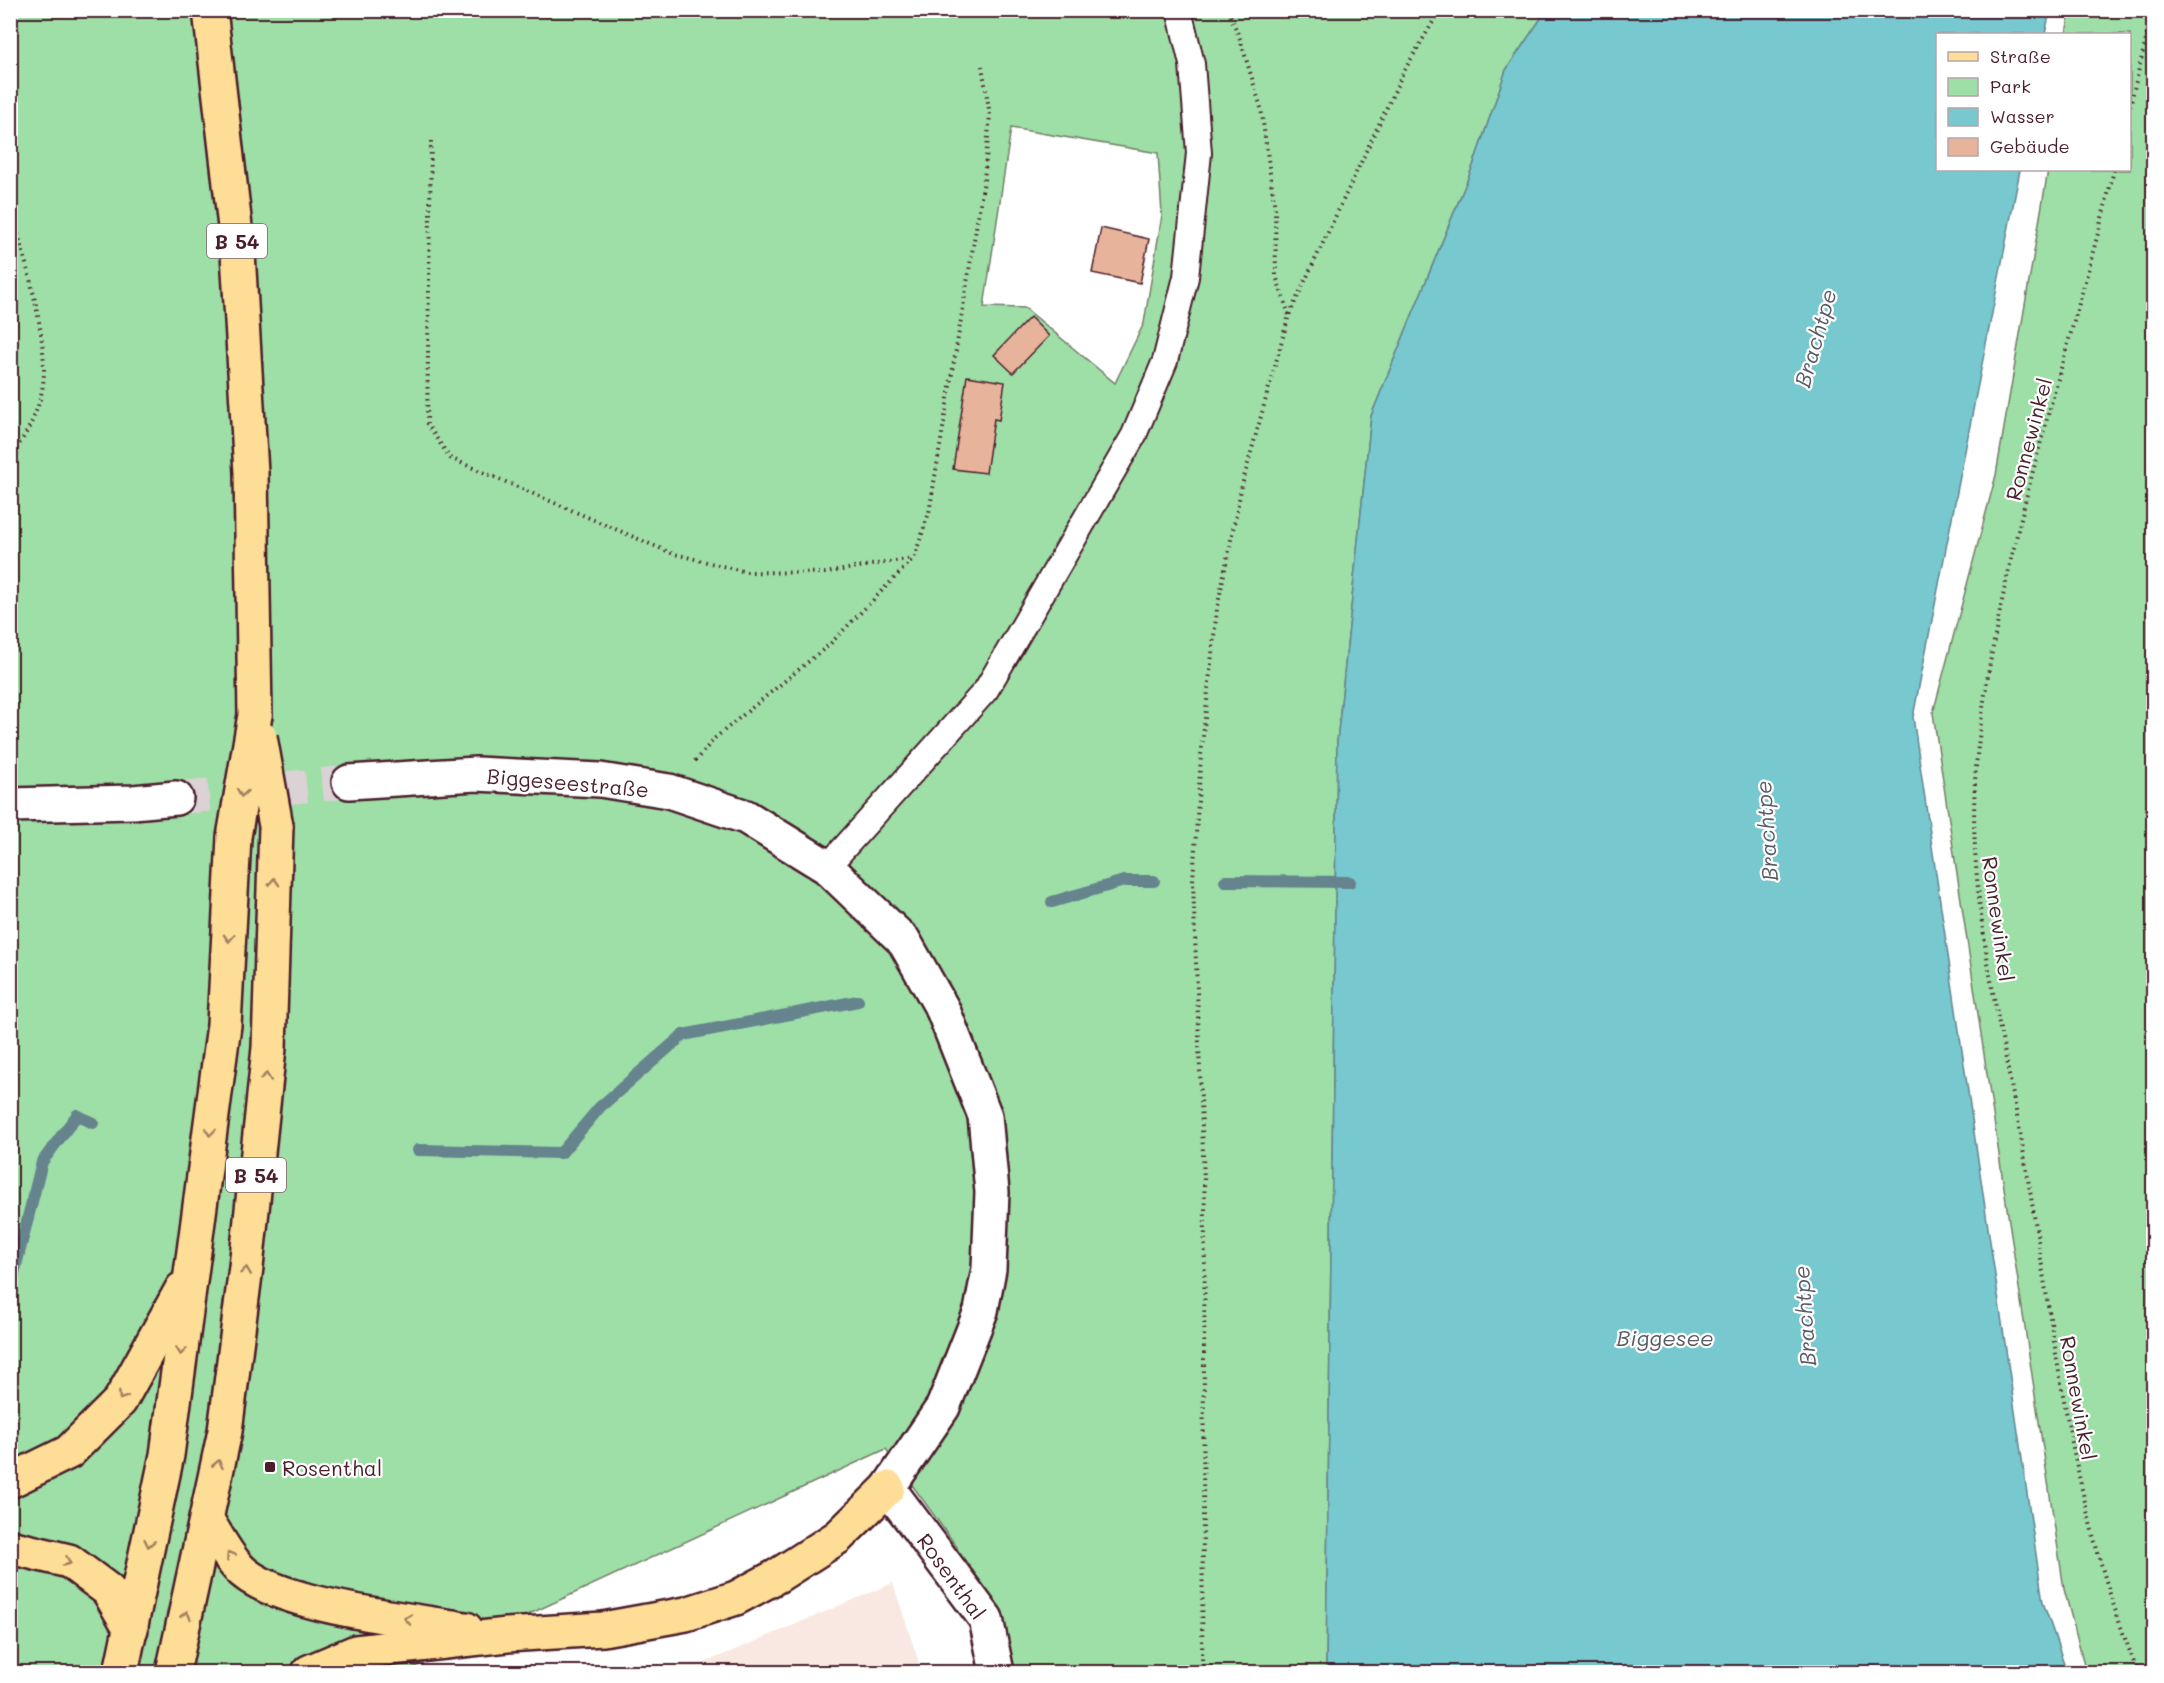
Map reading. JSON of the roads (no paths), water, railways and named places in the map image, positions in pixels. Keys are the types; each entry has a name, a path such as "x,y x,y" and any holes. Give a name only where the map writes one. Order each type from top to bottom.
{"main road":[{"name":"B 54","path":"173,1672 208,1522 225,1431 245,1279 266,1071 276,826 255,715 251,473 239,264 210,10"},
{"name":"B 54","path":"121,1672 167,1455 224,1024 234,837 255,715"},
{"path":"10,1481 69,1452 120,1401 192,1272"},
{"path":"309,1672 356,1652 507,1635 603,1629 686,1614 736,1598 777,1576 838,1537 888,1488"},
{"path":"208,1522 239,1569 273,1589 326,1606 507,1635"},
{"path":"10,1547 69,1561 108,1590 131,1629"}],"street":[{"name":"Biggeseestraße","path":"349,782 476,774 600,780 669,791 746,817 827,867 904,941 943,1010 985,1116 993,1192 990,1269 981,1311 943,1407 888,1488"},
{"path":"10,805 133,802 176,798"},
{"name":"Rosenthal","path":"888,1488 986,1619 996,1672"}],"lane":[{"path":"827,867 986,690 1134,435 1165,361 1186,277 1199,153 1192,64 1179,10"}],"water":[{"name":"Biggesee","path":"1546,11 2050,11 2045,33 1936,33 1936,171 2020,171 1913,717 2043,1602 2067,1672 1326,1672 1337,742 1371,416 1473,166 1506,70"}],"waterway":[{"path":"1052,902 1124,881 1154,881"},
{"path":"1225,881 1350,882"},
{"path":"418,1150 561,1153 600,1107 683,1035 858,1001"},
{"path":"10,1289 42,1162 77,1115 93,1123"}],"tunnel":[{"path":"176,798 349,782"}],"place":[{"name":"Rosenthal","path":"270,1467"}],"water label":[{"name":"Brachtpe","path":"1815,338"},
{"name":"Brachtpe","path":"1766,831"},
{"name":"Brachtpe","path":"1804,1316"}]}
